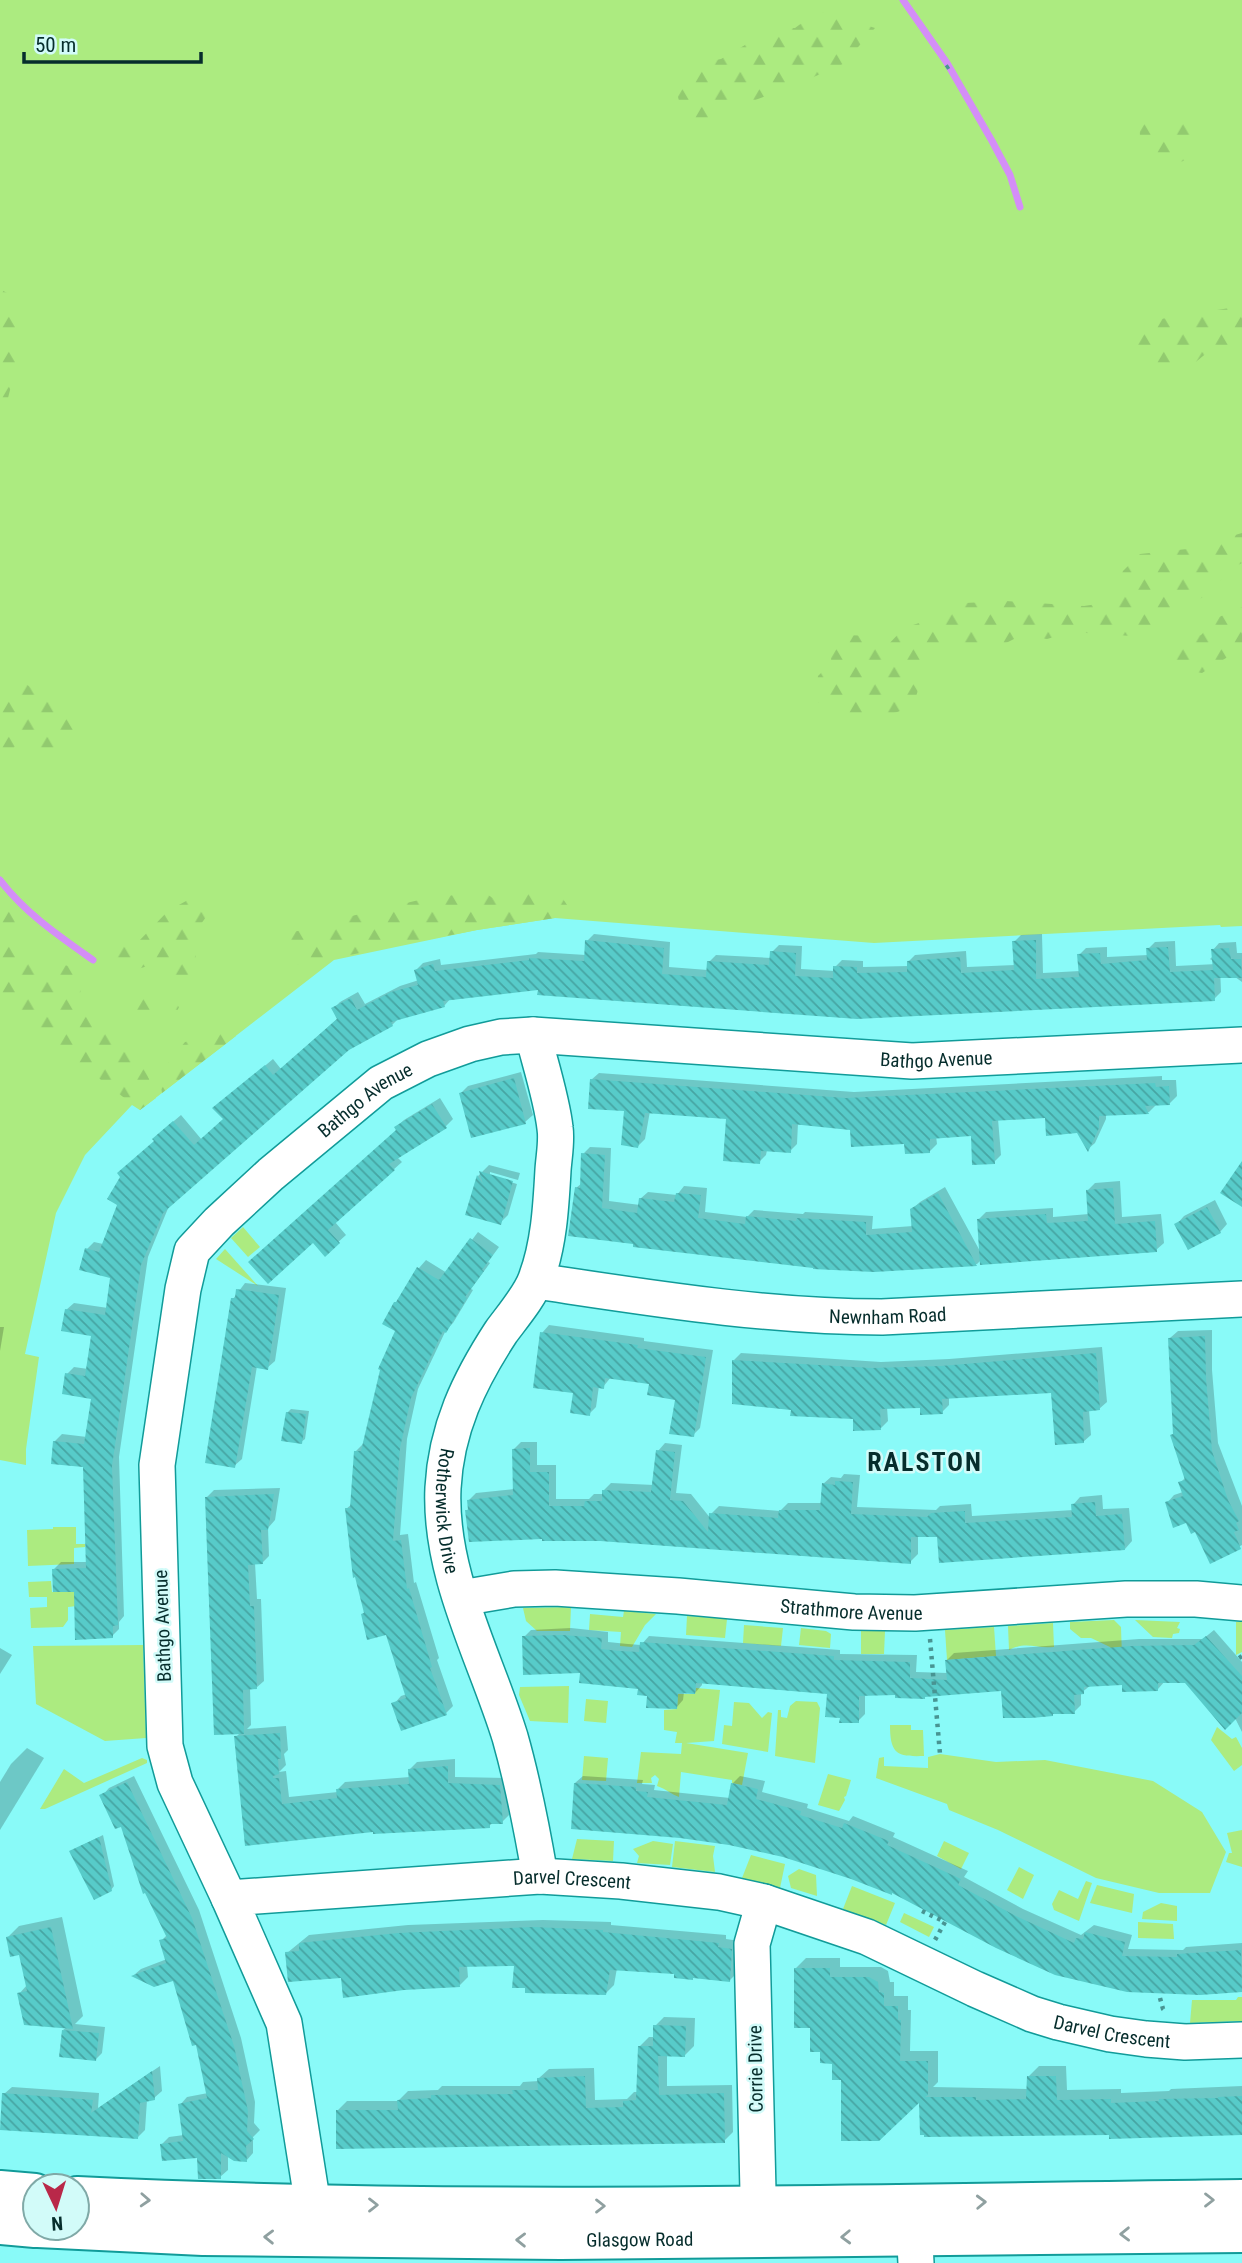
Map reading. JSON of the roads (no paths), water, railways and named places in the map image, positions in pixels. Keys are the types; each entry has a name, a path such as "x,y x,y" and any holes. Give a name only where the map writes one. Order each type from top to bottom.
{"main road":[{"path":"0,2190 21,2192"},
{"name":"Glasgow Road","path":"914,2234 1242,2199"},
{"name":"Glasgow Road","path":"92,2208 316,2221 759,2222 914,2234 1242,2233"},
{"name":"Glasgow Road","path":"0,2225 21,2227"}],"street":[{"name":"Bathgo Avenue","path":"229,1898 175,1783 165,1746 157,1465 192,1251 271,1174 381,1083 428,1059 470,1044 501,1037 533,1035 912,1061 1242,1045"},
{"name":"Rotherwick Drive","path":"533,1035 555,1128 552,1193 546,1238 536,1281 473,1377 458,1411 448,1451 443,1488 444,1527 451,1565 509,1736 532,1828 540,1876"},
{"name":"Newnham Road","path":"536,1281 755,1311 838,1317 1242,1299"},
{"name":"Strathmore Avenue","path":"461,1598 514,1589 555,1588 678,1595 854,1612 928,1613 1126,1599 1196,1599 1242,1603"},
{"name":"Darvel Crescent","path":"229,1898 540,1876 621,1881 719,1892 764,1902 867,1937 982,1992 1032,2014 1058,2022 1146,2039 1185,2042 1242,2040"},
{"path":"229,1898 284,2023 316,2221"},
{"name":"Corrie Drive","path":"759,2222 752,1944 764,1902"}],"waterway":[{"path":"903,0 947,63 992,141 1010,175 1020,207"},
{"path":"0,880 31,913 93,960"}],"district":[{"name":"RALSTON","path":"925,1462"}]}
